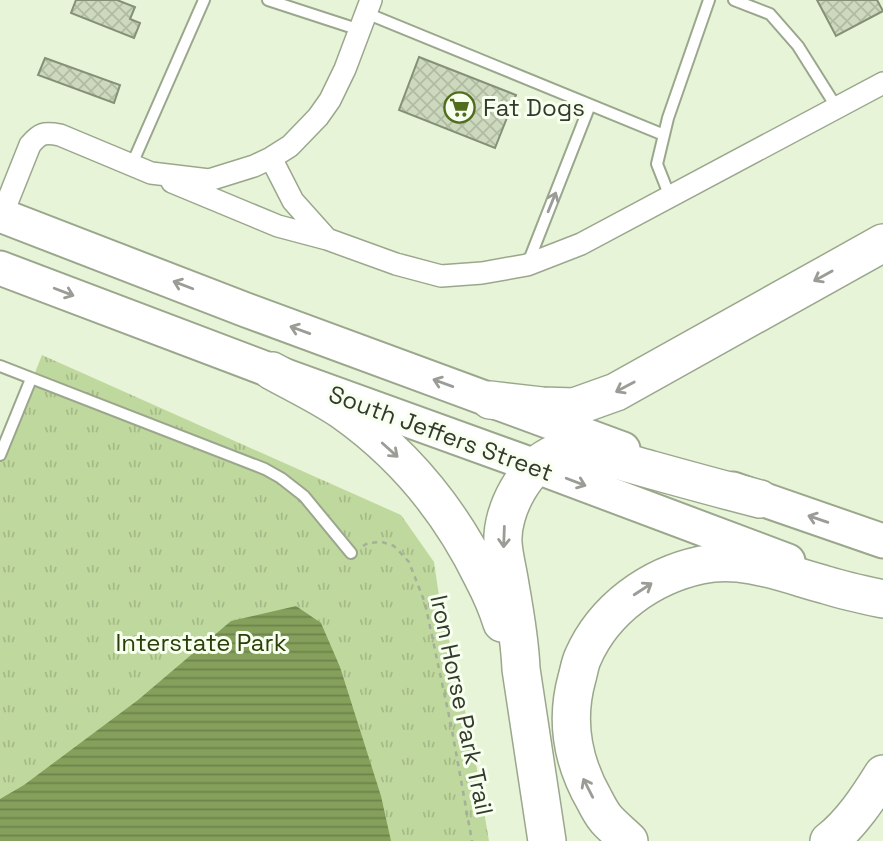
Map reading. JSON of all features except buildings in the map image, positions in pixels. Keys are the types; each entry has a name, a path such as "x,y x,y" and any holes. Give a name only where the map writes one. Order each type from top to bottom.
{"highway":[{"name":"South Jeffers Street","path":"1,217 490,400 883,541"},
{"path":"490,400 574,407 616,392 883,243"},
{"name":"South Jeffers Street","path":"0,268 883,598"},
{"path":"272,371 355,421 397,457 435,498 474,558 497,606 521,669"},
{"path":"547,841 521,669 520,642 503,542 512,502 535,466 558,453 581,453 760,499"},
{"path":"629,841 605,818 580,772 572,743 570,719 574,687 582,658 613,612 643,588 669,575 702,565 736,562 775,569 827,586 883,598"},
{"path":"829,841 869,797 883,774"}],"street":[{"path":"142,169 209,180 254,166 290,145 318,117 330,100 366,14"},
{"path":"1,217 30,145 37,136 48,133 60,135 278,226 441,276 482,273 527,265 581,244 883,83"},
{"path":"271,158 293,201 327,240"}],"lane":[{"path":"142,169 204,0"},
{"path":"268,0 366,14 664,135"},
{"path":"670,197 657,164 668,118 709,0"},
{"path":"734,0 770,14 798,46 837,108"},
{"path":"527,265 590,104"},
{"path":"0,366 265,469 304,496 351,552"},
{"path":"0,455 31,379"}],"path":[{"name":"Iron Horse Park Trail","path":"351,552 368,543 382,542 394,546 410,562 425,603 472,841"}],"green space":[{"name":"Interstate Park","path":"42,355 401,515 434,562 439,596 473,746 489,841 0,841 0,461"}],"shaded area":[{"path":"296,606 321,623 340,667 381,796 391,841 0,841 0,799 24,785 138,700 231,621"}],"place":[{"name":"Fat Dogs","path":"460,107"}]}
